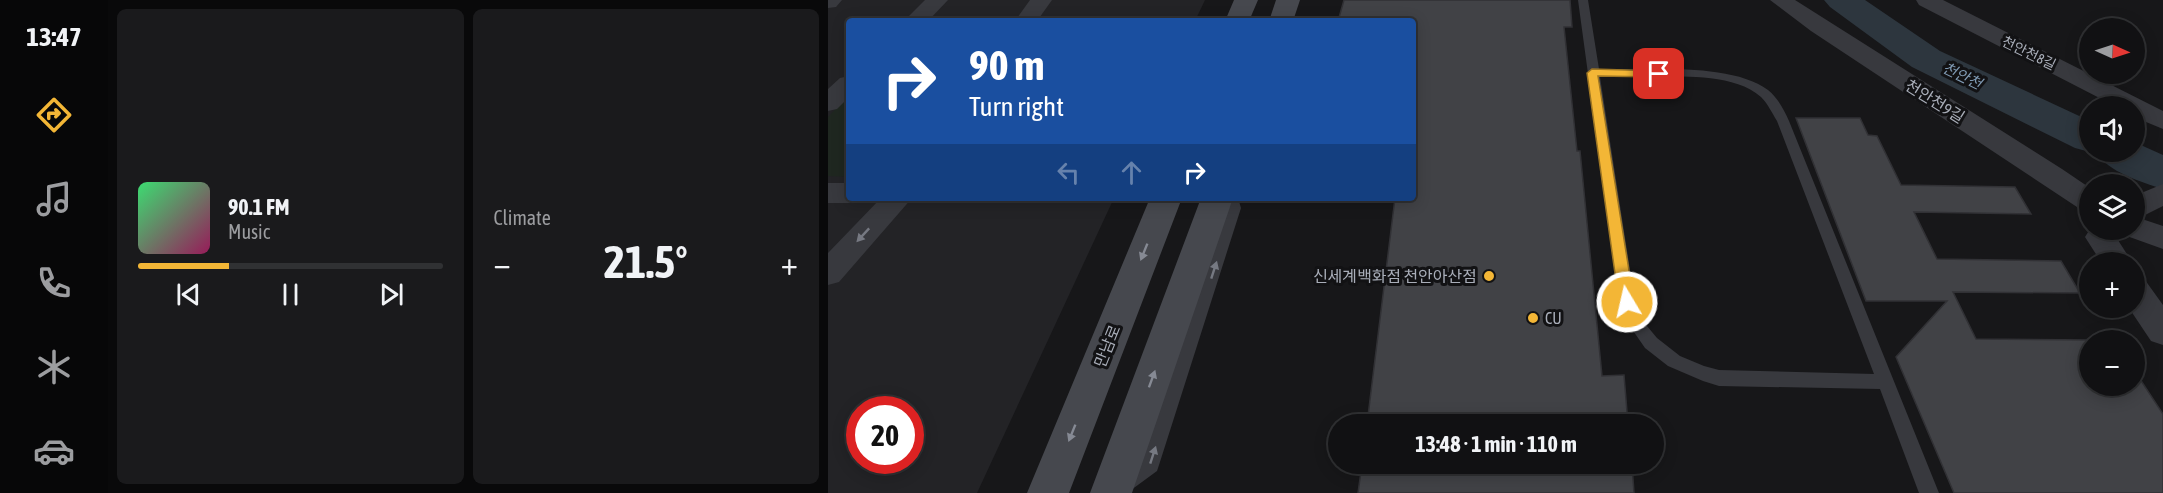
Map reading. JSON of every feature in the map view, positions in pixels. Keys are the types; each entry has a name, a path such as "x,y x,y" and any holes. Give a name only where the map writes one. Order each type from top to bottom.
{"main road":[{"path":"1238,18 1246,0"},
{"path":"1282,18 1288,0"},
{"name":"만남로","path":"1048,493 1165,201"},
{"path":"1111,493 1216,201"}],"street":[{"path":"918,18 937,0"},
{"path":"1028,18 1041,0"},
{"name":"천안천9길","path":"1781,0 1854,51 2020,153 2079,194"},
{"name":"천안천8길","path":"1927,0 2163,121"},
{"path":"828,103 846,86"},
{"path":"828,193 846,193"},
{"path":"828,273 895,201"},
{"path":"2145,231 2163,238"},
{"path":"2145,305 2163,332"}],"lane":[{"path":"1583,0 1627,302 1631,315 1644,337 1671,361 1695,372 1719,378 1885,382"},
{"path":"1592,73 1724,77 1754,87 1768,96 1783,121 1929,493"},
{"path":"1111,493 1150,465 1234,208 1232,201"}],"shaded area":[{"path":"828,0 1205,0 1196,18 846,18 846,201 1113,201 977,493 828,493"},
{"path":"846,98 846,177 828,176 828,117"}],"building":[{"name":"신세계백화점 천안아산점","path":"1344,0 1570,0 1572,27 1564,27 1577,151 1580,151 1602,376 1624,375 1627,414 1368,414 1395,201 1416,201 1416,18 1339,18"},
{"path":"1796,118 1860,118 1868,135 1877,136 1901,185 2015,187 2031,214 1914,212 1937,259 2061,261 2079,293 1953,292 1976,339 2079,340 2079,396 2145,396 2145,387 2163,414 2163,493 1954,493 1896,357 1947,301 1866,301"},
{"path":"1361,474 1633,474 1634,493 1358,493"}],"waterway":[{"name":"천안천","path":"1842,0 1926,59 2079,133"},
{"name":"천안천","path":"2139,162 2163,173"}],"place":[{"name":"신세계백화점 천안아산점","path":"1489,276"},
{"name":"CU","path":"1533,318"}],"route":[{"path":"1627,302 1592,73 1659,74"}]}
